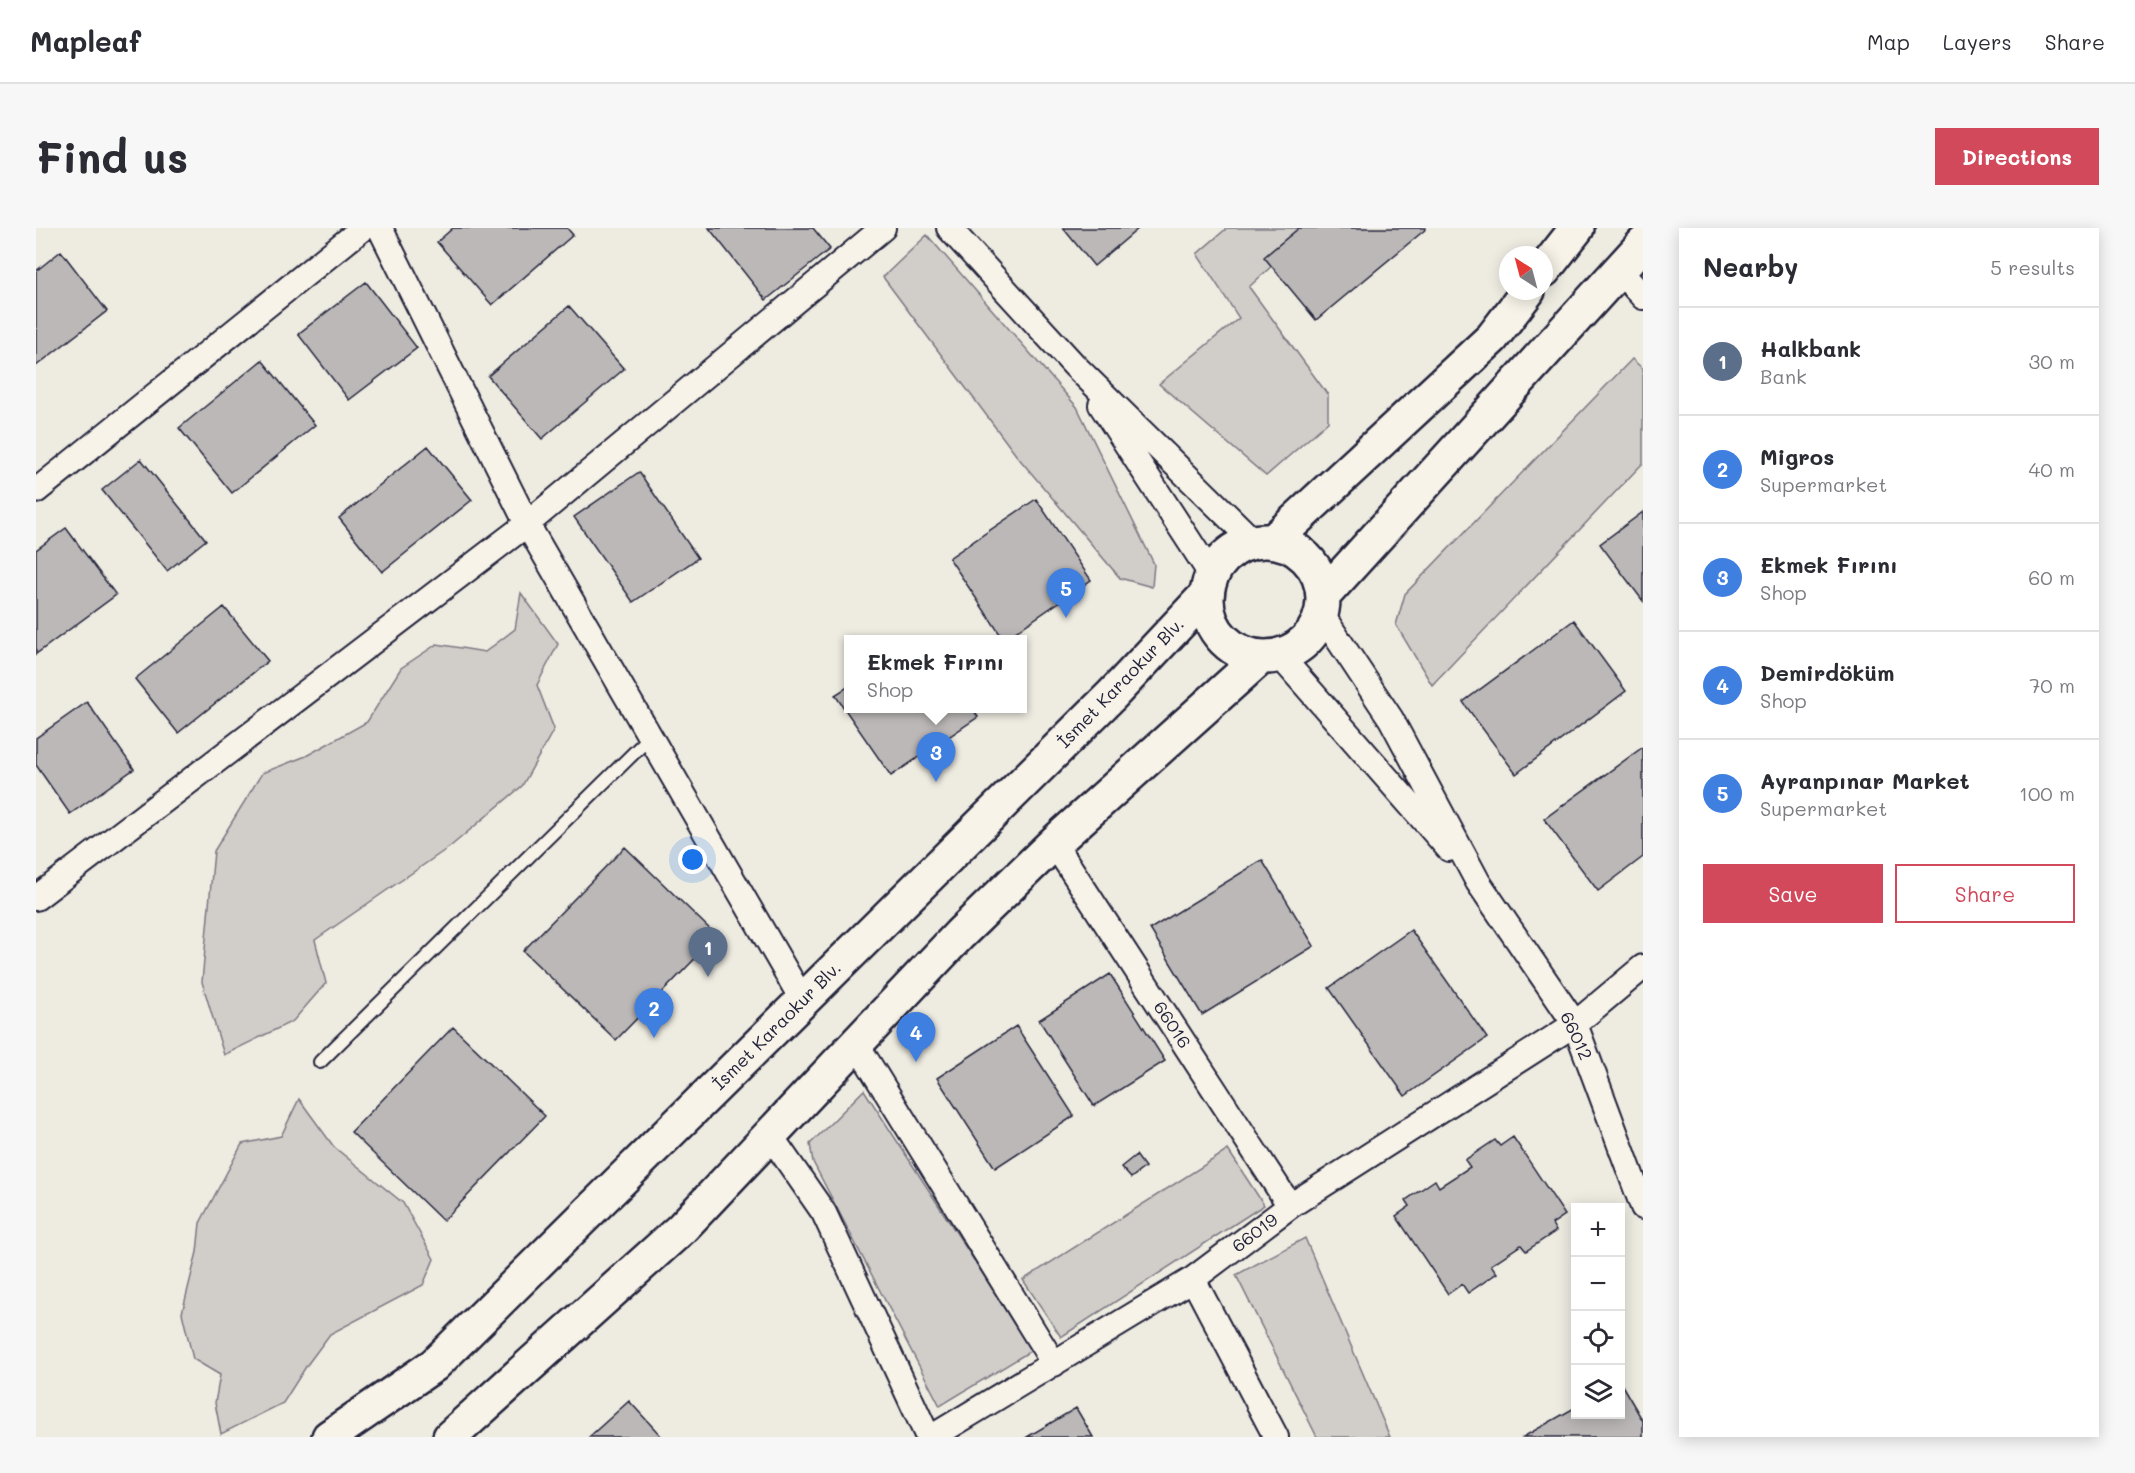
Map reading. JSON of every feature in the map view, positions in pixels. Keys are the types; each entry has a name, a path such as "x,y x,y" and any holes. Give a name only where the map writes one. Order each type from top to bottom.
{"main road":[{"path":"1553,259 1577,228"},
{"path":"450,1437 681,1229 960,934 1054,843 1270,657 1299,647 1313,633 1323,605 1643,244"},
{"path":"1263,542 1492,338 1521,300"},
{"path":"1270,657 1242,653 1227,643 1215,629 1208,612 1210,585 1222,560 1237,549 1263,542 1292,547 1308,559 1319,576 1323,605"},
{"name":"İsmet Karaokur Blv.","path":"329,1437 434,1365 1112,695 1210,585"}],"street":[{"path":"36,491 363,228"},
{"path":"380,228 527,524 803,1001"},
{"path":"38,890 527,524 883,228"},
{"path":"949,228 1075,366 1263,542"},
{"path":"1619,270 1643,297"},
{"path":"1075,366 1210,585"},
{"name":"66012","path":"1323,605 1391,719 1478,882 1575,1024 1642,1199"},
{"name":"66012","path":"1270,657 1478,882"},
{"name":"66016","path":"1054,843 1290,1206"},
{"name":"66019","path":"930,1437 1193,1279 1290,1206 1575,1024 1643,967"},
{"path":"856,1043 1054,1364"},
{"path":"770,1135 824,1213 930,1437"},
{"path":"1193,1279 1276,1437"}],"lane":[{"path":"320,1062 650,737"}],"shaded area":[{"path":"1227,228 1313,228 1249,287 1328,395 1328,422 1266,476 1159,384 1239,318 1197,254"},
{"path":"927,235 1077,407 1154,564 1152,587 1120,578 1016,455 883,277"},
{"path":"1632,359 1643,369 1643,463 1432,685 1396,625 1405,594"},
{"path":"521,593 558,644 537,685 554,729 522,786 451,846 315,940 326,983 293,1021 224,1055 202,982 214,851 262,773 306,756 367,722 401,668 437,644 485,652 515,629"},
{"path":"864,1090 1032,1350 940,1406 813,1162 810,1144"},
{"path":"299,1099 334,1147 403,1203 434,1259 423,1285 330,1334 283,1403 221,1434 215,1403 220,1375 193,1359 182,1313 197,1252 200,1223 242,1144 281,1136"},
{"path":"1228,1150 1264,1205 1061,1337 1023,1280"},
{"path":"1305,1238 1390,1437 1317,1437 1236,1275"}],"building":[{"path":"453,228 567,228 573,235 492,305 437,242"},
{"path":"709,228 813,228 830,249 766,300"},
{"path":"1063,228 1139,228 1094,266"},
{"path":"1299,228 1426,229 1316,320 1264,257"},
{"path":"61,251 107,311 36,366 36,271"},
{"path":"366,282 417,348 349,400 298,334"},
{"path":"569,306 624,369 542,439 488,376"},
{"path":"262,360 315,425 232,493 179,428"},
{"path":"428,446 472,500 382,572 339,518"},
{"path":"141,459 206,540 167,571 102,490"},
{"path":"639,472 698,558 633,602 574,517"},
{"path":"1036,499 1091,580 1011,635 1001,635 949,558"},
{"path":"1643,512 1643,601 1600,544"},
{"path":"66,528 116,595 36,654 36,550"},
{"path":"224,607 268,661 178,733 135,679"},
{"path":"1574,620 1626,691 1516,774 1463,702"},
{"path":"844,689 844,708 835,695"},
{"path":"87,702 134,769 70,814 36,765 36,738"},
{"path":"847,713 975,713 978,717 891,776"},
{"path":"1643,747 1643,857 1598,891 1544,819"},
{"path":"625,847 717,936 616,1040 523,951"},
{"path":"1262,860 1314,946 1202,1015 1150,929"},
{"path":"1411,930 1487,1038 1405,1096 1329,988"},
{"path":"1110,974 1165,1061 1094,1106 1039,1020"},
{"path":"1016,1026 1074,1116 995,1168 937,1078"},
{"path":"453,1027 545,1116 443,1221 351,1132"},
{"path":"1513,1137 1565,1215 1552,1224 1556,1231 1526,1251 1521,1245 1491,1265 1497,1273 1468,1293 1462,1284 1448,1294 1396,1216 1410,1206 1406,1200 1435,1180 1439,1187 1470,1167 1465,1160 1495,1140 1500,1146"},
{"path":"1136,1155 1145,1167 1131,1178 1121,1167"},
{"path":"1625,1390 1643,1421 1643,1437 1523,1437 1571,1410 1571,1419 1625,1419"},
{"path":"629,1401 662,1437 589,1437"},
{"path":"1076,1408 1093,1437 1027,1437"}],"place":[{"name":"Ayranpınar Market","path":"1066,618"},
{"name":"Ekmek Fırını","path":"936,782"},
{"name":"Halkbank","path":"708,977"},
{"name":"Migros","path":"654,1038"},
{"name":"Demirdöküm","path":"916,1062"}]}
